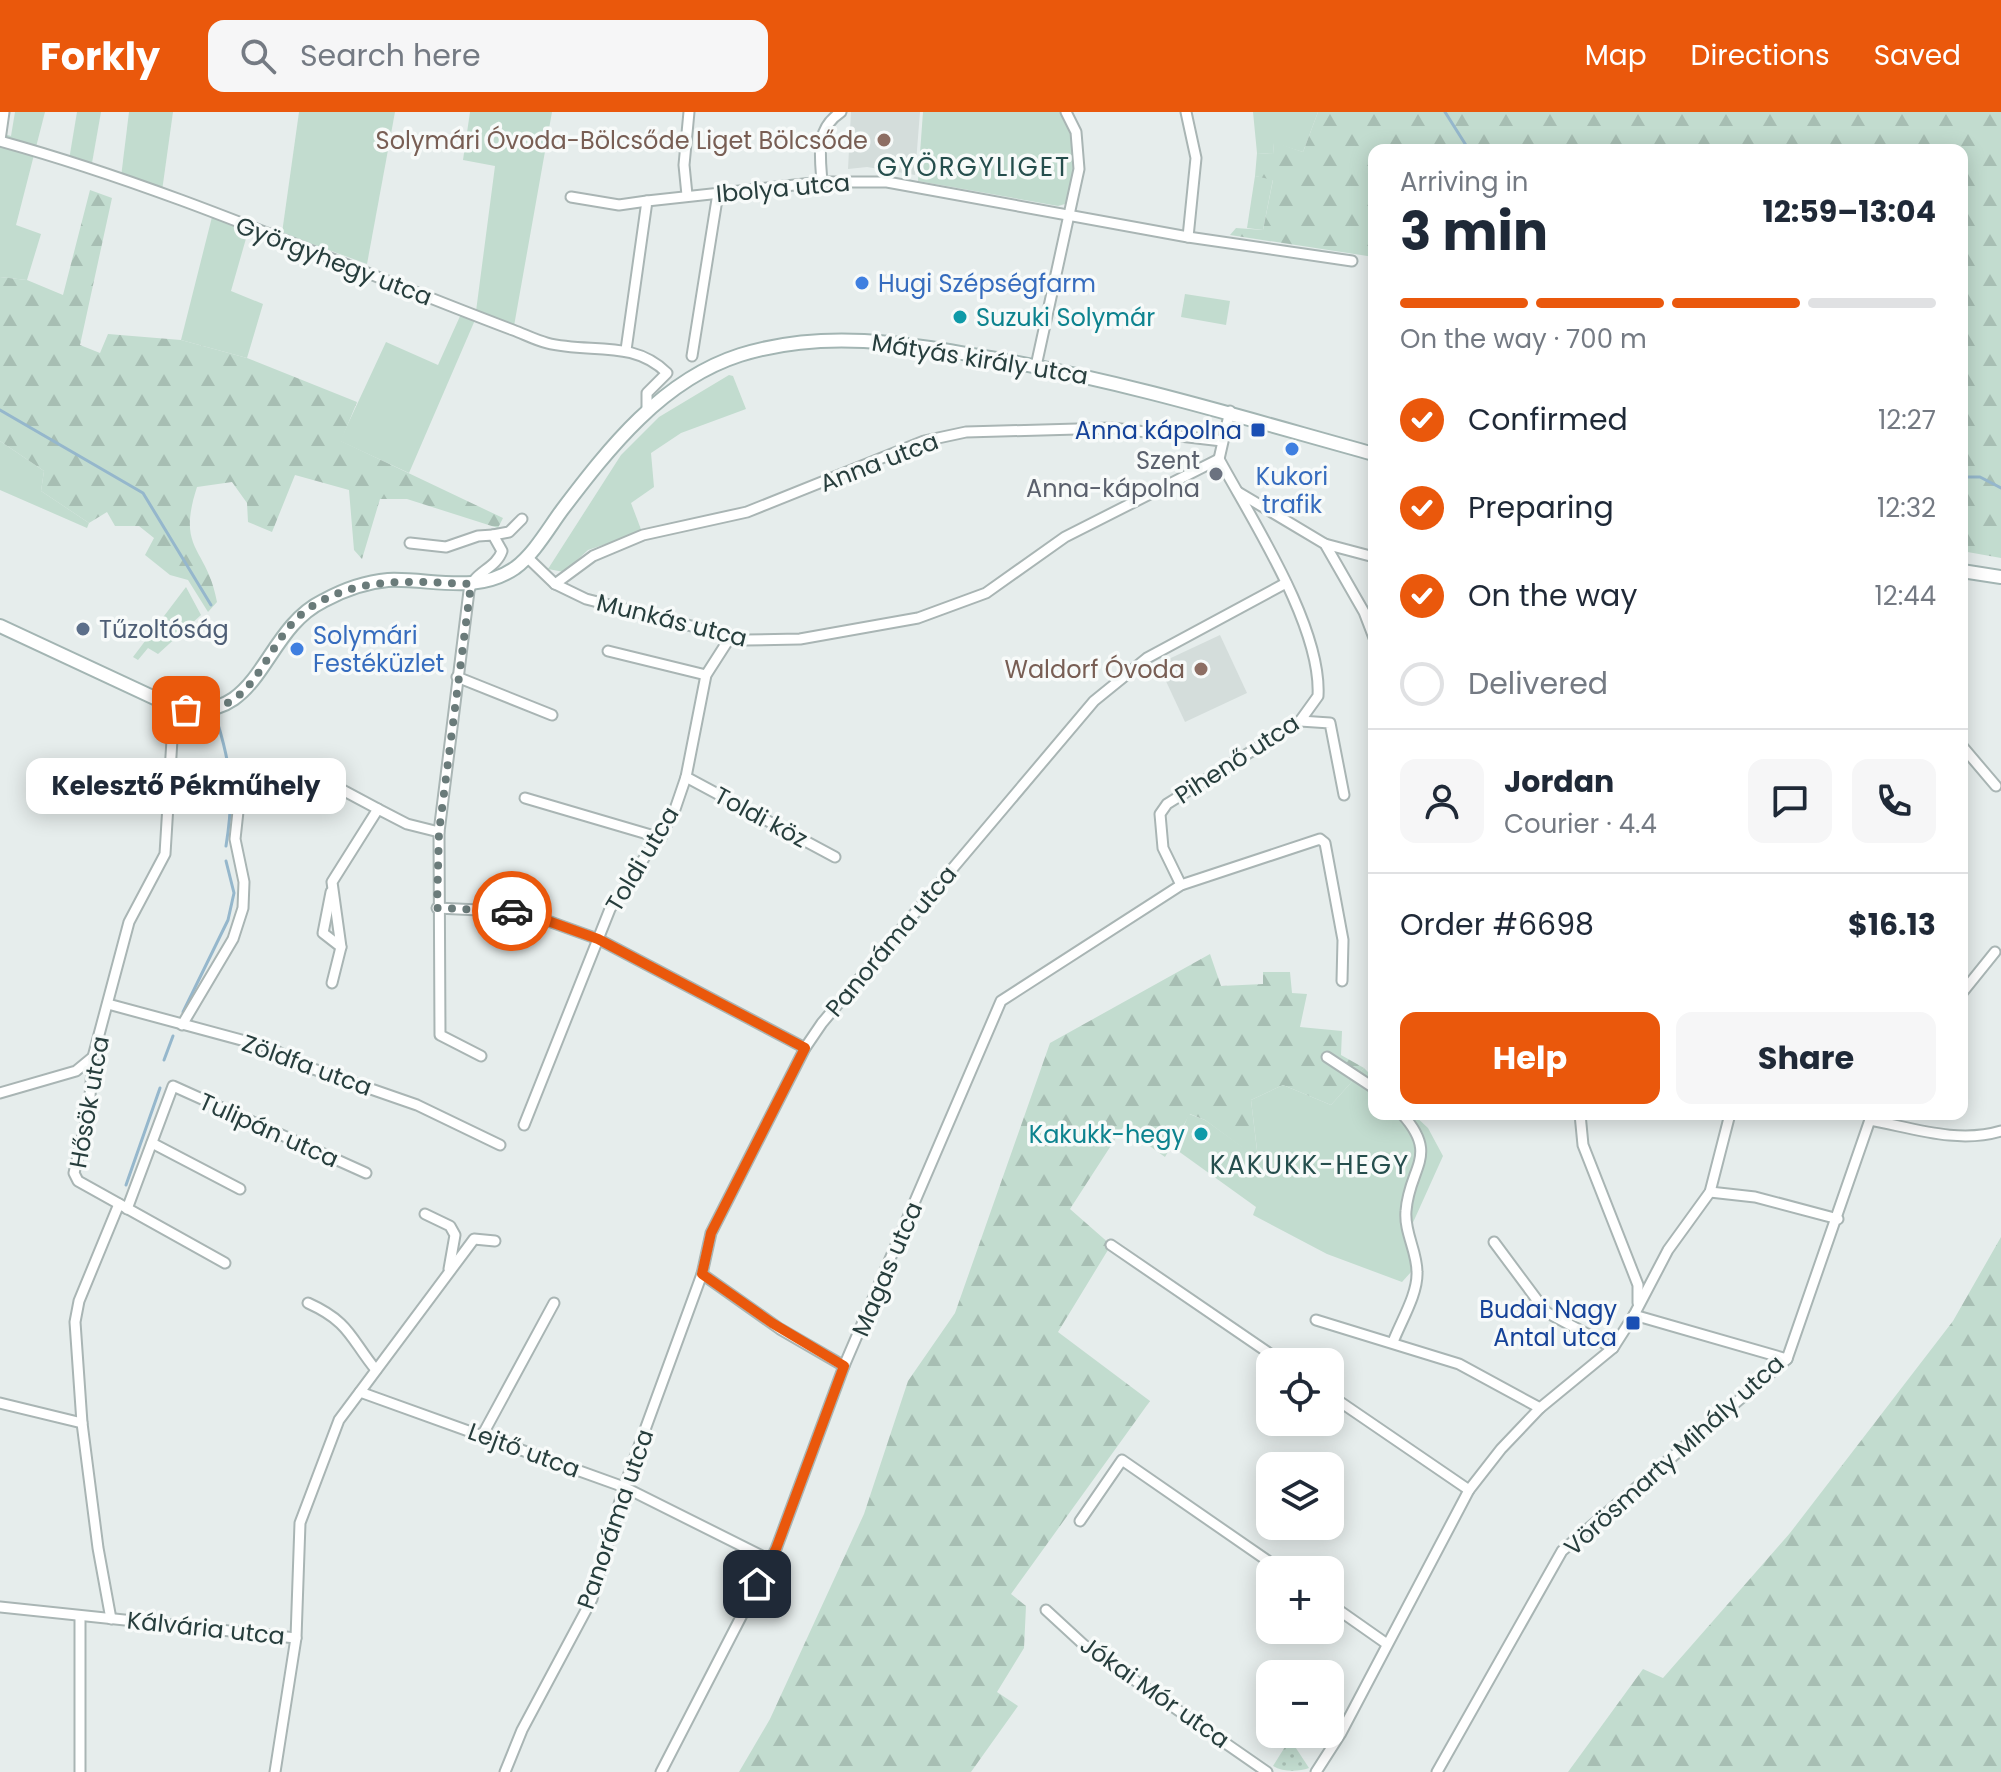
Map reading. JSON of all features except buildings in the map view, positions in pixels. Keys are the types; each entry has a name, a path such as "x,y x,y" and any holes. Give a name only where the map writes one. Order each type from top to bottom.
{"main road":[{"name":"Mátyás király utca","path":"0,626 174,707 209,710 233,701 297,618 343,592 386,580 471,584 503,574 527,557 603,456 647,411 689,380 739,355 800,343 841,339 892,340 1036,366 1134,386 1368,452"},
{"path":"1968,572 2001,577"}],"street":[{"path":"0,140 4,112"},
{"path":"687,195 684,165 689,112"},
{"path":"822,182 822,132 828,120 841,112"},
{"path":"1036,366 1079,169 1079,146 1066,112"},
{"path":"1186,112 1196,158 1188,237"},
{"name":"Györgyhegy utca","path":"0,140 276,237 548,343 626,350 648,356 667,373"},
{"name":"Ibolya utca","path":"647,201 822,182 887,182 1188,237 1352,261"},
{"path":"692,356 718,193"},
{"path":"571,197 619,205 647,201 626,350"},
{"name":"Mátyás király utca","path":"647,411 647,393 667,373"},
{"path":"1219,459 1230,411"},
{"name":"Anna utca","path":"555,584 593,556 614,546 643,535 747,512 924,441 966,432 1112,428 1222,441"},
{"name":"Munkás utca","path":"527,557 555,584 586,599 731,636 761,641 800,639 918,618 986,593 1065,537 1219,459"},
{"name":"Pihenő utca","path":"1181,885 1163,848 1160,814 1167,804 1300,721 1317,700 1319,687 1310,645 1286,583 1219,459"},
{"path":"1236,490 1325,544 1368,555"},
{"path":"410,543 446,547 509,532 522,519"},
{"path":"481,1056 440,1035 437,908 439,832 457,677 471,584 498,563 502,551 493,535"},
{"path":"1325,544 1368,622"},
{"name":"Panoráma utca","path":"505,1772 522,1730 592,1599 624,1487 702,1274 711,1233 805,1048 822,1023 1094,701 1147,658 1286,583"},
{"name":"Toldi utca","path":"524,1125 610,909 661,838 686,777 706,675 731,636"},
{"path":"608,651 706,675"},
{"path":"457,677 552,715"},
{"name":"Hősök utca","path":"123,1206 78,1181 74,1173 89,1109 93,1057 129,922 165,854 174,707"},
{"path":"1300,721 1330,723 1344,795"},
{"path":"1968,753 1996,786"},
{"name":"Toldi köz","path":"686,777 835,857"},
{"path":"335,786 407,824 439,832"},
{"path":"182,1025 233,939 243,908 244,882 235,839 240,793"},
{"path":"525,798 661,838"},
{"path":"341,947 323,933 332,882 378,809"},
{"name":"Magas utca","path":"661,1772 770,1560 844,1366 1001,1001 1181,885 1320,839 1325,843 1343,940 1342,981"},
{"path":"332,882 341,947 332,983"},
{"path":"437,908 523,912 598,939 805,1048"},
{"path":"1968,986 1995,952"},
{"name":"Zöldfa utca","path":"108,1004 271,1048 299,1064 417,1105 500,1145"},
{"path":"0,1093 76,1071 93,1057"},
{"path":"1327,1057 1368,1084"},
{"name":"Tulipán utca","path":"152,1143 173,1086 366,1173"},
{"path":"1393,1342 1418,1269 1406,1209 1422,1161 1420,1138 1406,1120"},
{"path":"1581,1120 1583,1145 1638,1285 1636,1311"},
{"path":"1320,1771 1469,1490 1501,1449 1540,1408 1613,1348 1668,1250 1710,1192 1728,1120"},
{"name":"Vörösmarty Mihály utca","path":"1437,1772 1562,1551 1787,1359 1870,1120"},
{"path":"1885,1120 1957,1136 1979,1137 2001,1131"},
{"path":"111,1619 82,1423 75,1322 79,1301 152,1143 240,1189"},
{"path":"1710,1192 1755,1197 1838,1219"},
{"path":"123,1206 225,1263"},
{"name":"Kálvária utca","path":"425,1214 450,1226 455,1235 447,1276"},
{"name":"Kálvária utca","path":"0,1607 296,1638 300,1523 339,1420 474,1239 495,1241"},
{"path":"1494,1242 1546,1312 1613,1348"},
{"path":"1111,1245 1262,1348"},
{"path":"702,1274 772,1323 844,1366"},
{"path":"308,1303 342,1322 358,1340 363,1354 376,1370"},
{"path":"483,1434 554,1303"},
{"path":"1636,1311 1787,1359"},
{"path":"1316,1320 1459,1364 1540,1408"},
{"name":"Lejtő utca","path":"360,1392 624,1487 770,1560"},
{"path":"0,1403 82,1423"},
{"path":"1344,1405 1469,1490"},
{"path":"1080,1521 1122,1460 1261,1556"},
{"name":"Jókai Mór utca","path":"1046,1610 1084,1645 1267,1772"},
{"path":"1344,1614 1387,1644"},
{"path":"80,1616 80,1772"},
{"path":"275,1772 296,1638"}],"shaded area":[{"name":"Solymári Óvoda-Bölcsőde Liget Bölcsőde","path":"851,112 920,112 915,175 867,167 848,169"},
{"path":"1220,635 1247,693 1185,722 1158,664"}],"green space":[{"path":"0,112 1,133 11,136 15,112 45,112 16,225 41,234 27,280 0,277"},
{"path":"77,112 101,112 92,163 69,160"},
{"path":"129,112 173,112 162,191 121,177"},
{"path":"299,112 395,112 367,264 282,233"},
{"path":"470,112 552,112 514,326 475,320 409,473 340,441 386,342 438,365 461,314 475,319 495,166 463,160"},
{"path":"923,112 1062,112 1071,134 1074,158 1072,181 1065,204 1058,206 918,181"},
{"path":"1253,112 1318,112 1303,152 1274,143 1273,154 1257,153"},
{"path":"1318,112 2001,112 2001,558 1968,552 1968,144 1368,144 1368,256 1230,235 1236,228 1263,230 1273,180 1255,176 1257,153 1273,154 1274,142 1303,152"},
{"path":"1255,176 1273,179 1263,230 1247,228"},
{"path":"90,190 112,198 80,345 100,353 108,334 181,340 247,358 357,402 341,441 503,518 498,528 407,499 380,499 362,559 354,550 349,490 295,475 272,532 248,522 247,503 232,482 197,487 191,508 191,537 207,570 217,602 208,612 188,580 170,575 145,555 154,538 139,526 115,526 107,512 89,523 41,491 44,471 0,441 0,277 27,280 63,295"},
{"path":"214,209 251,221 231,291 263,304 247,358 181,340"},
{"path":"1185,294 1230,301 1226,325 1181,317"},
{"path":"729,375 733,376 746,409 681,433 651,453 654,487 631,503 642,532 588,550 564,572 548,569 621,455 659,417"},
{"path":"0,441 44,471 41,491 89,523 87,528 0,490"},
{"path":"186,587 201,615 158,654 148,648 138,660 133,657"},
{"path":"1210,954 1221,986 1263,984 1263,972 1290,972 1292,993 1307,994 1300,1027 1342,1031 1341,1055 1364,1068 1331,1105 1283,1085 1251,1100 1258,1159 1205,1120 1190,1114 1165,1157 1123,1127 1070,1209 1111,1245 1058,1332 1150,1401 1011,1594 1026,1606 1024,1648 997,1692 1018,1706 971,1772 739,1772 770,1719 864,1514 908,1381 955,1313 1050,1043"},
{"path":"1364,1068 1368,1072 1368,1120 1419,1120 1428,1128 1443,1156 1411,1227 1420,1262 1402,1282 1327,1254 1253,1215 1256,1207 1174,1148 1189,1114 1205,1120 1258,1158 1251,1100 1283,1085 1331,1105"},
{"path":"2001,1237 2001,1772 1568,1772 1643,1669 1663,1678 1790,1533 1953,1321"},
{"path":"1284,1748 1296,1748 1309,1768 1291,1771 1273,1766"}],"waterway":[{"path":"1445,112 1465,144"},
{"path":"0,410 143,493 211,605"},
{"path":"1968,477 1980,477 2001,488"},
{"path":"217,721 230,783 226,846"},
{"path":"183,1012 228,920 234,893 226,861"},
{"path":"164,1060 173,1036"},
{"path":"126,1185 160,1088"}],"way so far":[{"path":"186,710 209,710 233,701 246,689 297,618 343,592 386,580 471,584 439,832 437,908 512,911"}],"place":[{"name":"Solymári Óvoda-Bölcsőde Liget Bölcsőde","path":"884,140"},
{"name":"Hugi Szépségfarm","path":"862,283"},
{"name":"Suzuki Solymár","path":"960,317"},
{"name":"Anna kápolna","path":"1258,430"},
{"name":"Kukori trafik","path":"1292,449"},
{"name":"Szent Anna-kápolna","path":"1216,474"},
{"name":"Tűzoltóság","path":"83,629"},
{"name":"Solymári Festéküzlet","path":"297,649"},
{"name":"Waldorf Óvoda","path":"1201,669"},
{"name":"Kelesztő Pékműhely","path":"186,710"},
{"name":"Kakukk-hegy","path":"1201,1134"},
{"name":"Budai Nagy Antal utca","path":"1633,1323"}],"district":[{"name":"GYÖRGYLIGET","path":"974,167"},
{"name":"KAKUKK-HEGY","path":"1310,1165"}],"route":[{"path":"512,911 523,912 598,939 805,1048 754,1143 711,1233 702,1274 772,1323 844,1366 776,1549 757,1584"}]}
